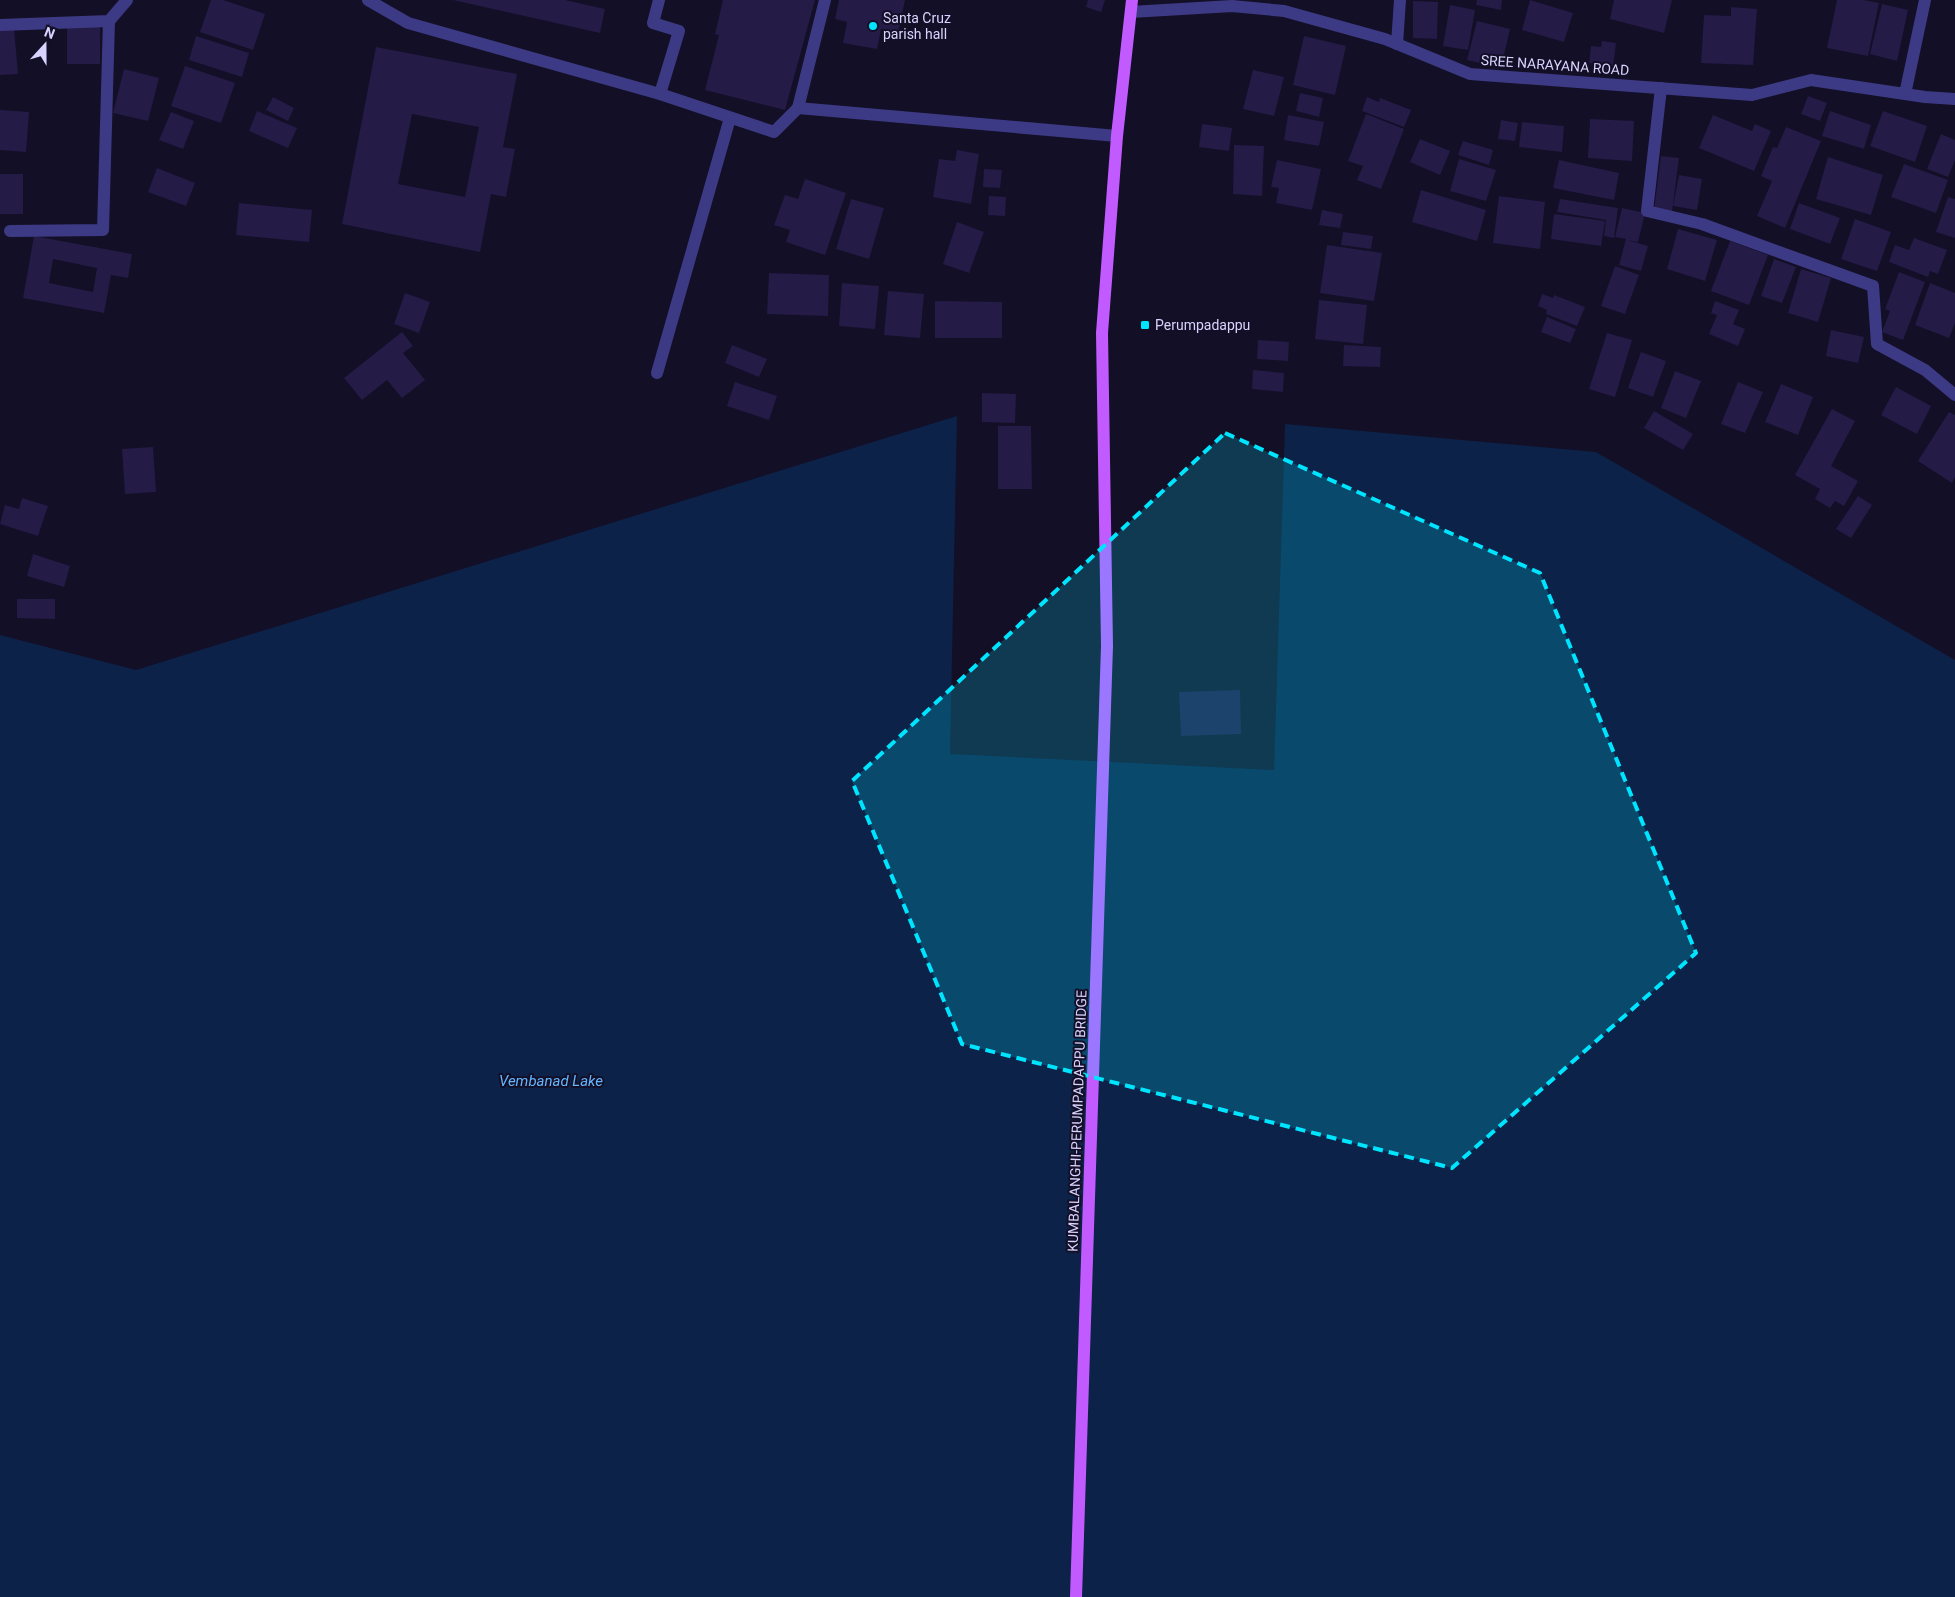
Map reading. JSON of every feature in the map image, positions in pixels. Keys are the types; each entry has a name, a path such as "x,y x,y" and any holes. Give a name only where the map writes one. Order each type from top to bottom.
{"main road":[{"name":"KUMBALANGHI-PERUMPADAPPU BRIDGE","path":"1076,1597 1108,646 1102,333 1118,136 1132,6"}],"street":[{"path":"10,231 103,230 109,21 126,0"},
{"path":"368,0 408,23 660,94 774,132 798,108 825,0"},
{"path":"659,0 653,23 679,31 660,94"},
{"path":"1397,44 1400,0"},
{"path":"1905,94 1925,0"},
{"name":"SREE NARAYANA ROAD","path":"1132,6 1232,6 1284,11 1397,44 1470,74 1752,95 1811,80 1905,94 1955,99"},
{"path":"0,25 109,21"},
{"path":"1661,88 1647,211 1702,224 1873,286 1876,344 1925,370 1955,395"},
{"path":"798,108 1118,136"},
{"path":"658,373 730,118"}],"highlighted area":[{"path":"1225,433 1540,573 1696,953 1452,1168 962,1044 852,781"}],"water":[{"name":"Vembanad Lake","path":"957,416 950,754 1274,770 1285,424 1596,452 1955,660 1955,1597 0,1597 0,635 136,670"}],"building":[{"path":"211,0 223,0 265,14 253,50 200,32"},
{"path":"453,0 565,0 605,9 600,33"},
{"path":"723,0 815,0 785,110 705,90 719,35 715,34"},
{"name":"Santa Cruz parish hall","path":"839,0 905,0 898,33 881,29 877,49 843,43 847,22 835,19"},
{"path":"1088,0 1105,0 1101,12 1086,7"},
{"path":"1477,0 1502,0 1501,10 1476,5"},
{"path":"1530,0 1573,13 1564,42 1522,30"},
{"path":"1614,0 1672,0 1664,33 1610,19"},
{"path":"1837,0 1864,0 1879,3 1868,56 1827,48"},
{"path":"1413,1 1438,2 1437,39 1413,38"},
{"path":"1882,4 1908,10 1897,61 1870,54"},
{"path":"1450,5 1475,10 1468,50 1443,46"},
{"path":"1731,7 1757,9 1753,65 1701,63 1704,15 1731,16"},
{"path":"1477,21 1510,29 1501,68 1467,60"},
{"path":"67,25 100,25 100,64 67,64"},
{"path":"14,28 18,74 0,75 0,29"},
{"path":"196,36 249,53 242,77 189,60"},
{"path":"1304,36 1346,46 1335,95 1293,85"},
{"path":"1602,41 1616,43 1612,75 1596,72 1597,64 1589,63 1591,46 1601,47"},
{"path":"376,47 517,74 503,147 515,149 506,197 491,194 480,252 342,224","holes":["412,114 479,127 465,197 398,184"]},
{"path":"185,66 235,83 221,123 171,106"},
{"path":"124,69 159,78 148,121 113,113"},
{"path":"1253,70 1284,77 1274,116 1243,109"},
{"path":"1300,93 1323,98 1319,117 1296,111"},
{"path":"1808,96 1827,103 1820,121 1801,114"},
{"path":"273,97 294,108 288,121 266,110"},
{"path":"1367,97 1379,102 1380,98 1411,110 1404,127 1362,111"},
{"path":"0,110 29,112 26,152 0,150"},
{"path":"257,111 297,128 288,148 249,131"},
{"path":"1830,111 1871,125 1864,149 1822,136"},
{"path":"1883,111 1927,126 1915,162 1870,146"},
{"path":"171,112 194,121 183,149 159,140"},
{"path":"1366,114 1404,129 1381,189 1357,180 1363,166 1348,161"},
{"path":"1288,115 1324,122 1319,146 1284,140"},
{"path":"1713,115 1752,131 1755,124 1771,131 1754,171 1699,148"},
{"path":"1590,119 1634,121 1632,161 1588,158"},
{"path":"1501,120 1518,123 1515,141 1498,139"},
{"path":"1522,122 1564,126 1562,152 1519,147"},
{"path":"1202,124 1232,128 1229,151 1199,147"},
{"path":"1786,127 1821,141 1785,228 1757,216 1772,181 1761,176 1773,147 1777,148"},
{"path":"1941,134 1955,140 1955,160 1948,177 1927,169"},
{"path":"1420,139 1450,151 1440,175 1410,162"},
{"path":"1463,141 1493,150 1489,165 1458,155"},
{"path":"1234,145 1264,146 1262,196 1233,194"},
{"path":"957,150 979,154 971,204 933,197 939,159 955,161"},
{"path":"1661,156 1679,158 1672,212 1654,210"},
{"path":"1828,157 1883,175 1871,215 1816,199"},
{"path":"1459,159 1496,170 1486,201 1450,191"},
{"path":"1277,160 1321,169 1312,210 1276,203 1279,188 1271,187"},
{"path":"1559,160 1619,173 1614,200 1553,188"},
{"path":"1904,164 1948,180 1936,213 1891,197"},
{"path":"157,168 195,183 186,206 148,192"},
{"path":"984,169 1002,170 1000,188 983,187"},
{"path":"0,174 23,174 23,214 0,214"},
{"path":"1679,175 1702,179 1697,210 1673,206"},
{"path":"805,179 846,193 825,255 786,242 790,230 774,225 785,195 798,199"},
{"path":"1421,190 1486,210 1477,241 1412,222"},
{"path":"989,196 1006,197 1005,216 988,215"},
{"path":"1499,196 1545,202 1540,249 1493,243"},
{"path":"1948,197 1955,199 1955,238 1936,232"},
{"path":"851,199 884,208 869,259 836,249"},
{"path":"1560,199 1618,208 1614,238 1604,236 1606,220 1557,212"},
{"path":"239,203 312,210 309,242 236,235"},
{"path":"1799,203 1840,218 1830,244 1790,229"},
{"path":"1622,208 1645,213 1638,242 1628,240 1648,246 1641,271 1619,265 1626,239 1615,237"},
{"path":"1322,210 1343,214 1340,228 1319,225"},
{"path":"1554,214 1605,221 1601,246 1551,239"},
{"path":"1855,219 1891,232 1877,271 1841,259"},
{"path":"957,222 984,232 969,273 943,264"},
{"path":"1678,229 1717,240 1705,281 1667,269"},
{"path":"1343,232 1373,236 1371,249 1341,245"},
{"path":"34,236 132,254 128,278 111,275 104,313 23,298","holes":["53,259 97,268 93,292 49,283"]},
{"path":"1914,238 1947,250 1938,274 1930,271 1928,277 1889,262 1895,245 1909,250"},
{"path":"1730,241 1768,255 1749,305 1711,291"},
{"path":"1327,245 1382,253 1374,301 1320,293"},
{"path":"1774,259 1796,267 1782,303 1761,296"},
{"path":"1615,266 1639,275 1625,314 1601,306"},
{"path":"1801,269 1831,278 1818,322 1788,313"},
{"path":"1899,272 1925,282 1903,340 1882,332 1890,311 1885,309"},
{"path":"769,273 829,275 828,316 767,314"},
{"path":"842,283 879,286 875,329 839,326"},
{"path":"1930,283 1955,293 1955,323 1949,338 1915,325"},
{"path":"888,291 924,294 920,338 884,335"},
{"path":"405,293 430,302 419,333 394,324"},
{"path":"1542,294 1553,298 1554,295 1585,307 1577,326 1546,314 1547,310 1538,306"},
{"path":"1319,300 1367,305 1363,344 1315,339"},
{"path":"935,301 1002,302 1002,338 935,338"},
{"path":"1715,301 1739,310 1733,324 1745,329 1738,346 1709,334 1717,315 1711,313"},
{"path":"1547,317 1576,329 1570,343 1541,332"},
{"path":"1831,330 1864,337 1858,363 1826,356"},
{"path":"402,332 413,346 403,353 425,380 402,398 387,380 362,400 344,378"},
{"path":"1607,333 1632,340 1615,397 1589,389"},
{"path":"1258,340 1289,342 1288,361 1257,359"},
{"path":"732,345 767,359 759,377 725,363"},
{"path":"1344,345 1381,347 1380,367 1343,366"},
{"path":"1641,352 1666,361 1653,397 1628,388"},
{"path":"1253,370 1284,373 1283,392 1252,389"},
{"path":"1675,371 1701,381 1686,418 1661,408"},
{"path":"735,382 777,396 769,420 727,406"},
{"path":"1738,382 1763,392 1745,433 1721,424"},
{"path":"1781,384 1813,397 1798,435 1765,422"},
{"path":"1896,387 1931,406 1917,434 1881,415"},
{"path":"982,393 1016,394 1015,423 982,422"},
{"path":"1832,409 1855,421 1831,466 1858,481 1844,506 1835,501 1830,508 1815,499 1820,489 1795,475"},
{"path":"1654,411 1693,434 1683,450 1644,428"},
{"path":"1949,412 1955,415 1955,477 1952,483 1918,461"},
{"path":"998,426 1031,426 1032,489 998,489"},
{"path":"153,447 156,492 125,494 122,449"},
{"path":"1858,496 1872,505 1851,538 1836,529"},
{"path":"22,498 48,506 38,536 0,524 5,505 19,509"},
{"path":"33,554 70,566 64,587 27,576"},
{"path":"17,599 55,599 55,619 17,618"},
{"path":"1240,690 1241,734 1181,736 1179,692"}],"place":[{"name":"Santa Cruz parish hall","path":"873,26"},
{"name":"Perumpadappu","path":"1145,325"}]}
